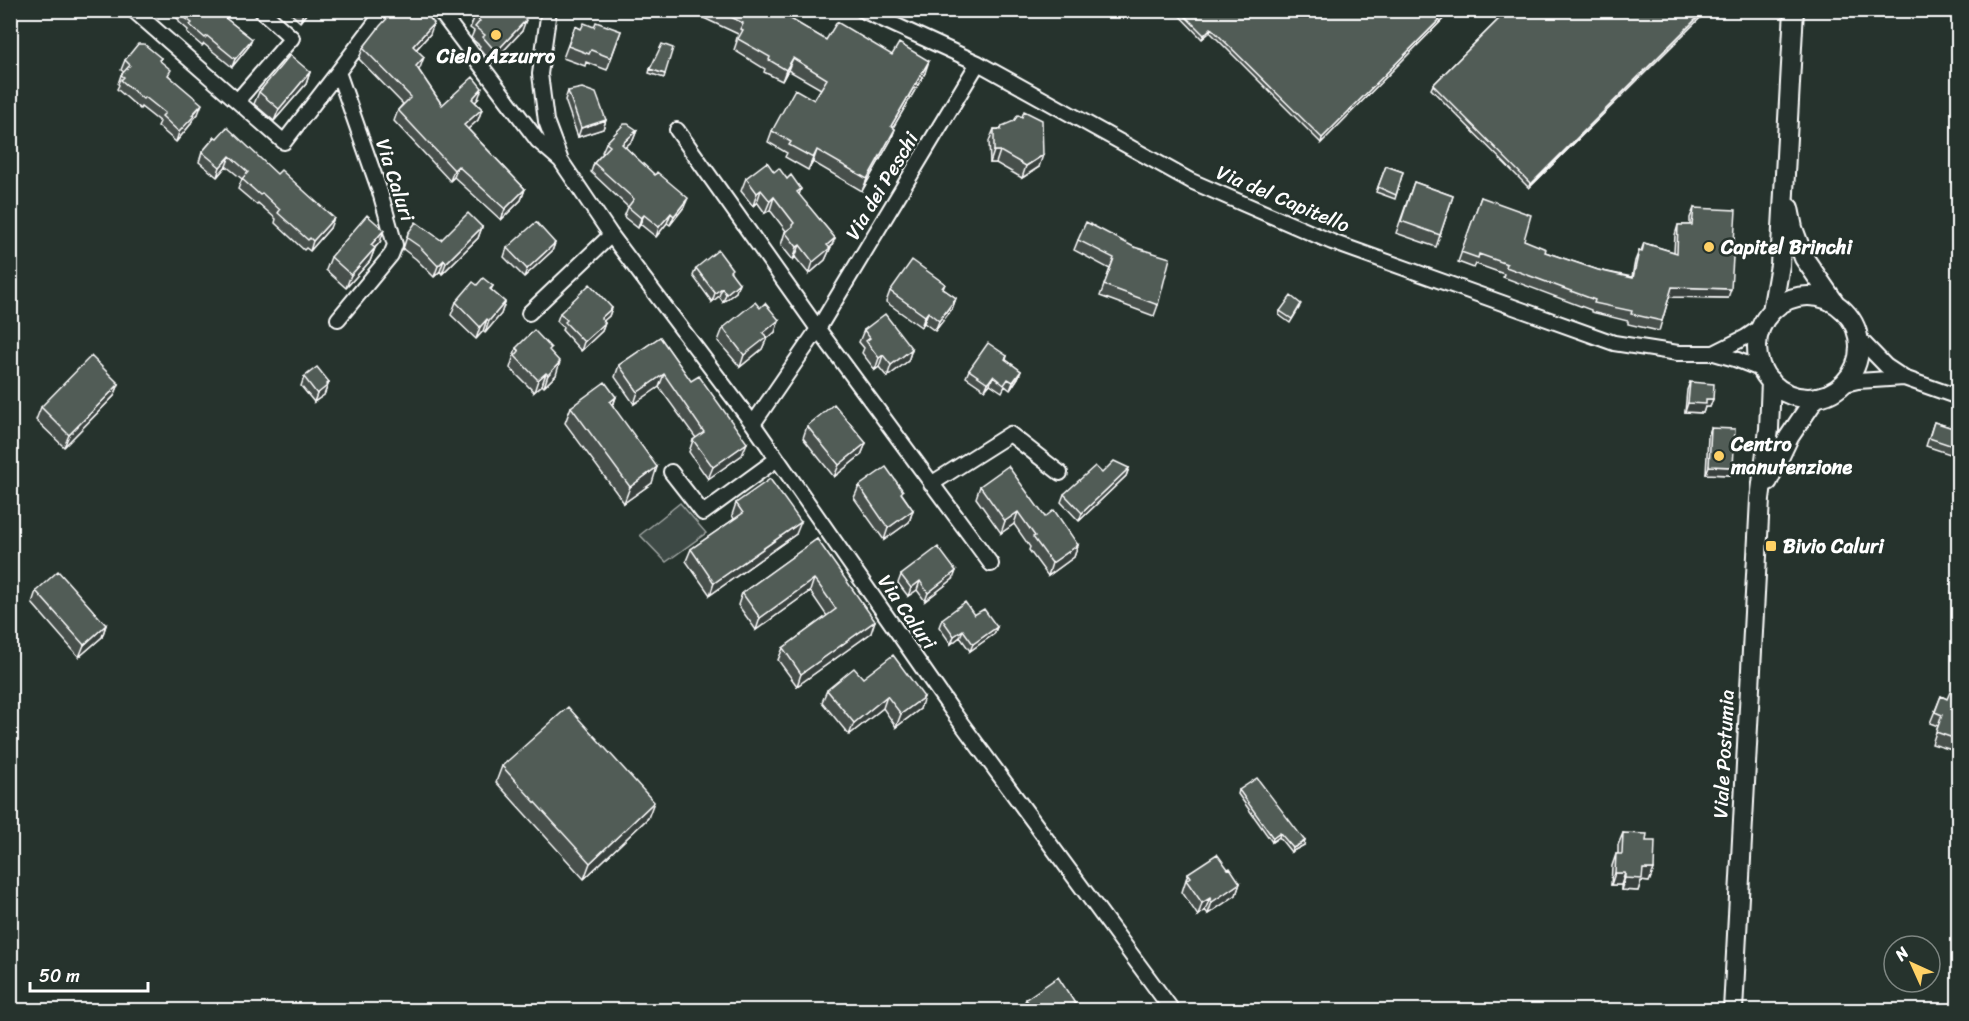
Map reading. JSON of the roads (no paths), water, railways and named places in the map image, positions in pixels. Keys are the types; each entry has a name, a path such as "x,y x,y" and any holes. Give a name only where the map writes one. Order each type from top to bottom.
{"main road":[{"name":"Viale Postumia","path":"1733,1011 1760,499 1769,429 1767,375 1759,360 1757,347 1758,335 1767,318 1780,265 1794,10"},
{"path":"1783,186 1793,228 1804,258 1836,304 1851,319 1858,337 1858,359 1852,372 1841,385"},
{"path":"1767,318 1782,302 1797,297 1814,296 1836,304"},
{"path":"1767,375 1780,389 1791,395 1816,397"},
{"name":"Viale Postumia","path":"1760,499 1788,437 1816,397 1827,394 1841,385"}],"street":[{"path":"133,10 284,142 385,10"},
{"path":"238,100 292,38 261,10"},
{"name":"Via Caluri","path":"439,10 538,141 561,161"},
{"name":"Via Caluri","path":"549,10 540,74 546,121 561,161 610,235 753,424 953,712 1172,1011"},
{"name":"Via del Capitello","path":"862,10 978,63 1191,181 1332,242 1614,343 1678,354 1714,353 1735,358 1767,375"},
{"name":"Via dei Peschi","path":"753,424 818,329 978,63"},
{"name":"Via Caluri","path":"338,72 380,192 395,245 391,255 338,319"},
{"path":"677,130 818,329 991,564"},
{"path":"529,313 610,235"},
{"name":"Via del Capitello","path":"1714,353 1746,337 1767,318"},
{"path":"1858,337 1886,366 1904,378 1959,397"},
{"path":"1841,385 1858,381 1904,378"},
{"path":"932,484 1010,434 1060,473"},
{"path":"671,472 703,513 777,459"}],"place":[{"name":"Cielo Azzurro","path":"496,35"},
{"name":"Capitel Brinchi","path":"1709,247"},
{"name":"Centro manutenzione","path":"1719,456"},
{"name":"Bivio Caluri","path":"1771,546"}]}
